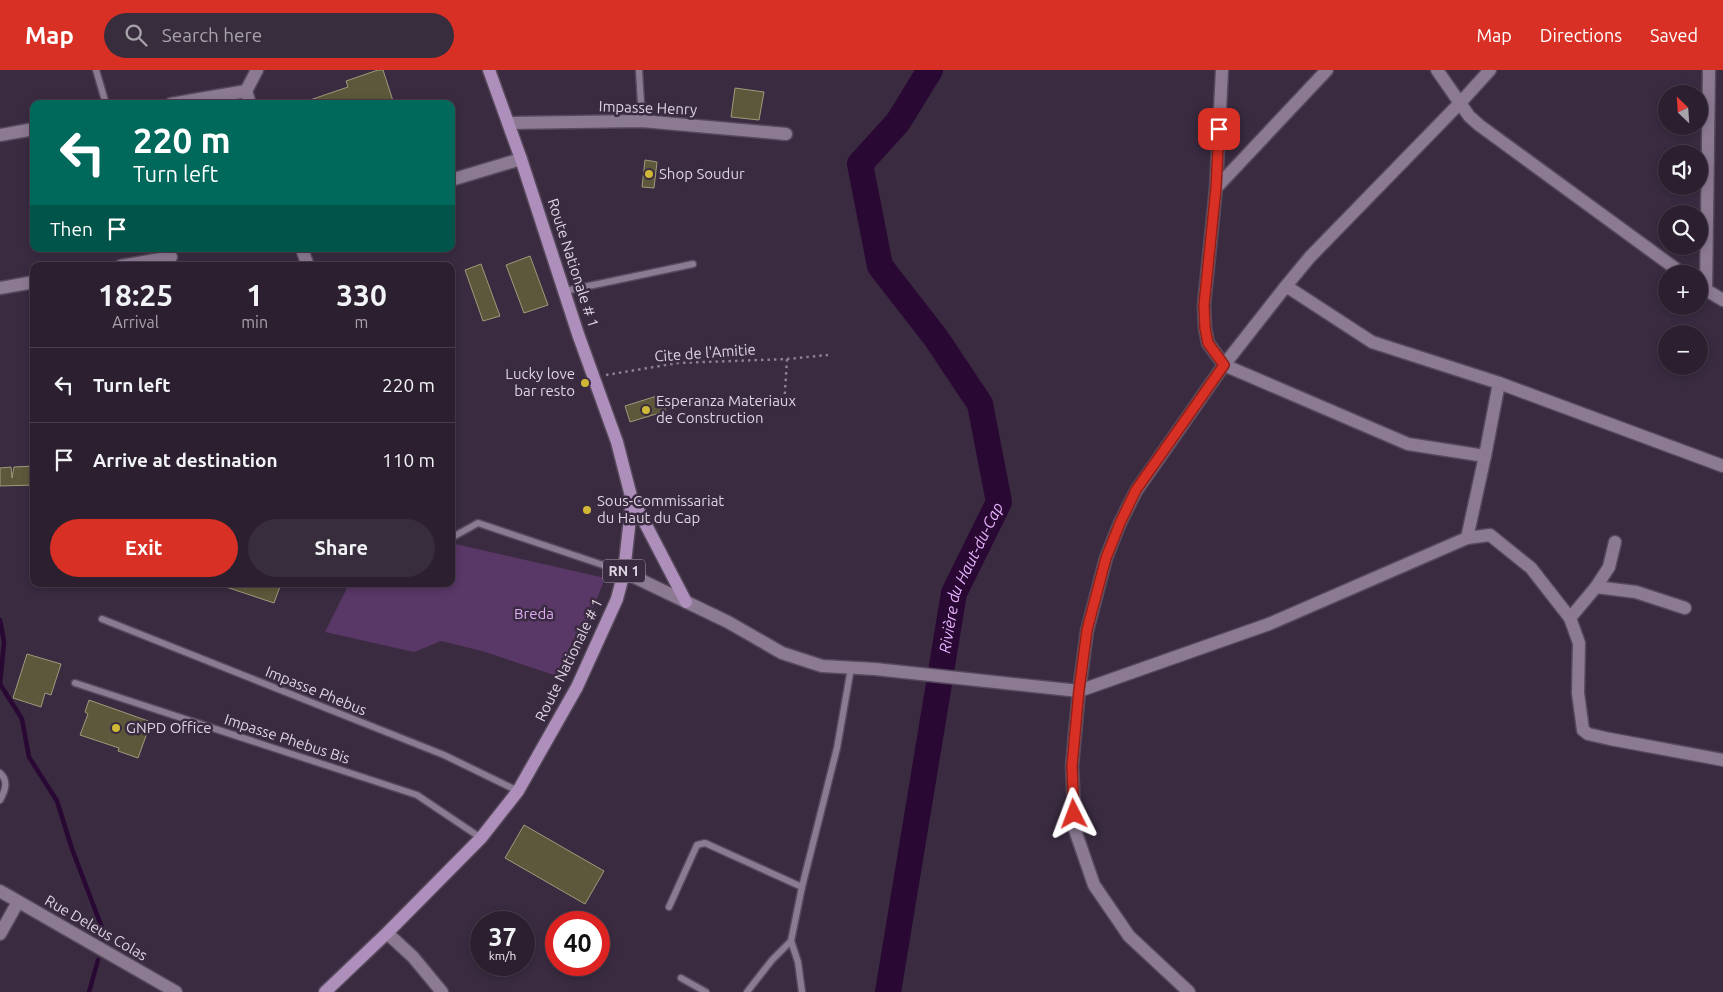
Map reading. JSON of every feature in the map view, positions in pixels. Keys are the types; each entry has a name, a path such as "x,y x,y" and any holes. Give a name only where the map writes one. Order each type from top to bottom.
{"main road":[{"name":"Route Nationale # 1","path":"325,992 387,933 481,838 518,791 577,687 617,599 624,572 632,500 617,442 578,334 521,159 489,70"},
{"path":"632,500 686,602"}],"street":[{"path":"249,100 246,90 257,70"},
{"path":"1222,70 1216,188 1204,305 1204,320 1208,343 1224,365 1408,444 1485,456"},
{"path":"1216,188 1327,70"},
{"path":"1437,70 1469,116 1479,125 1671,265"},
{"path":"1188,991 1129,936 1094,885 1075,830 1072,766 1079,690 1087,630 1106,558 1136,490 1224,365 1286,286 1345,220 1490,70"},
{"path":"1703,265 1709,70"},
{"path":"193,100 246,90"},
{"name":"Impasse Henry","path":"508,123 642,121 786,134"},
{"path":"0,135 30,130"},
{"path":"455,179 521,159"},
{"path":"144,262 172,257"},
{"path":"0,288 30,283"},
{"path":"1286,286 1372,342 1499,383 1723,466"},
{"path":"1708,291 1723,300"},
{"path":"1467,538 1499,383"},
{"path":"624,572 728,622 782,653 822,666 875,669 1079,690 1269,624 1467,538 1490,535 1531,568 1570,618 1579,643 1578,693 1583,730 1588,734 1610,739 1723,760"},
{"path":"1570,618 1596,587 1609,566 1615,542"},
{"path":"1596,587 1636,592 1685,608"},
{"name":"Rue Deleus Colas","path":"0,891 176,992"},
{"path":"0,934 18,902"},
{"path":"387,933 413,957 442,992"}],"lane":[{"path":"96,70 105,100"},
{"path":"639,70 642,121"},
{"path":"565,291 693,264"},
{"path":"455,536 478,523 624,572"},
{"name":"Impasse Phebus","path":"102,619 444,755 518,791"},
{"path":"802,992 798,962 791,941 802,887 837,748 851,668"},
{"name":"Impasse Phebus Bis","path":"75,683 417,795 481,838"},
{"path":"0,773 4,776 6,784 0,800"},
{"path":"669,907 697,845 702,843 802,887"},
{"path":"747,992 772,960 791,941"},
{"path":"681,978 706,992"}],"path":[{"name":"Cite de l'Amitie","path":"595,377 678,363 787,359 828,355"},
{"path":"784,407 787,359"}],"green space":[{"name":"Breda","path":"455,544 605,578 566,679 482,651 441,641 414,652 325,632 348,587 455,587"}],"building":[{"path":"383,70 393,100 310,100 348,87 346,81"},
{"path":"735,88 764,92 759,120 731,117"},
{"name":"Shop Soudur","path":"645,160 657,162 654,188 642,187"},
{"path":"530,256 548,305 524,313 506,265"},
{"path":"481,264 500,316 483,321 465,270"},
{"path":"660,395 666,411 630,422 625,406"},
{"path":"30,466 30,485 0,486 0,468 11,467 12,478 14,467"},
{"path":"226,587 280,587 274,603"},
{"path":"27,654 61,664 51,695 45,693 41,707 13,698"},
{"name":"GNPD Office","path":"89,700 151,722 138,758 118,751 119,748 80,735 88,714 85,712"},
{"path":"524,825 604,871 585,904 505,858"}],"waterway":[{"name":"Rivière du Haut-du-Cap","path":"888,992 954,593 999,502 980,404 936,338 880,266 860,164 898,122 930,70"},
{"path":"0,620 4,642 0,684 22,719 29,757 57,801 72,849 104,933 103,939"},
{"path":"89,992 98,960"}],"place":[{"name":"Shop Soudur","path":"649,174"},
{"name":"Lucky love bar resto","path":"585,383"},
{"name":"Esperanza Materiaux de Construction","path":"646,410"},
{"name":"Sous-Commissariat du Haut du Cap","path":"587,510"},
{"name":"GNPD Office","path":"116,728"}],"route":[{"path":"1074,814 1072,766 1079,690 1087,630 1106,558 1136,490 1224,365 1208,343 1204,305 1216,188 1219,129"}]}
